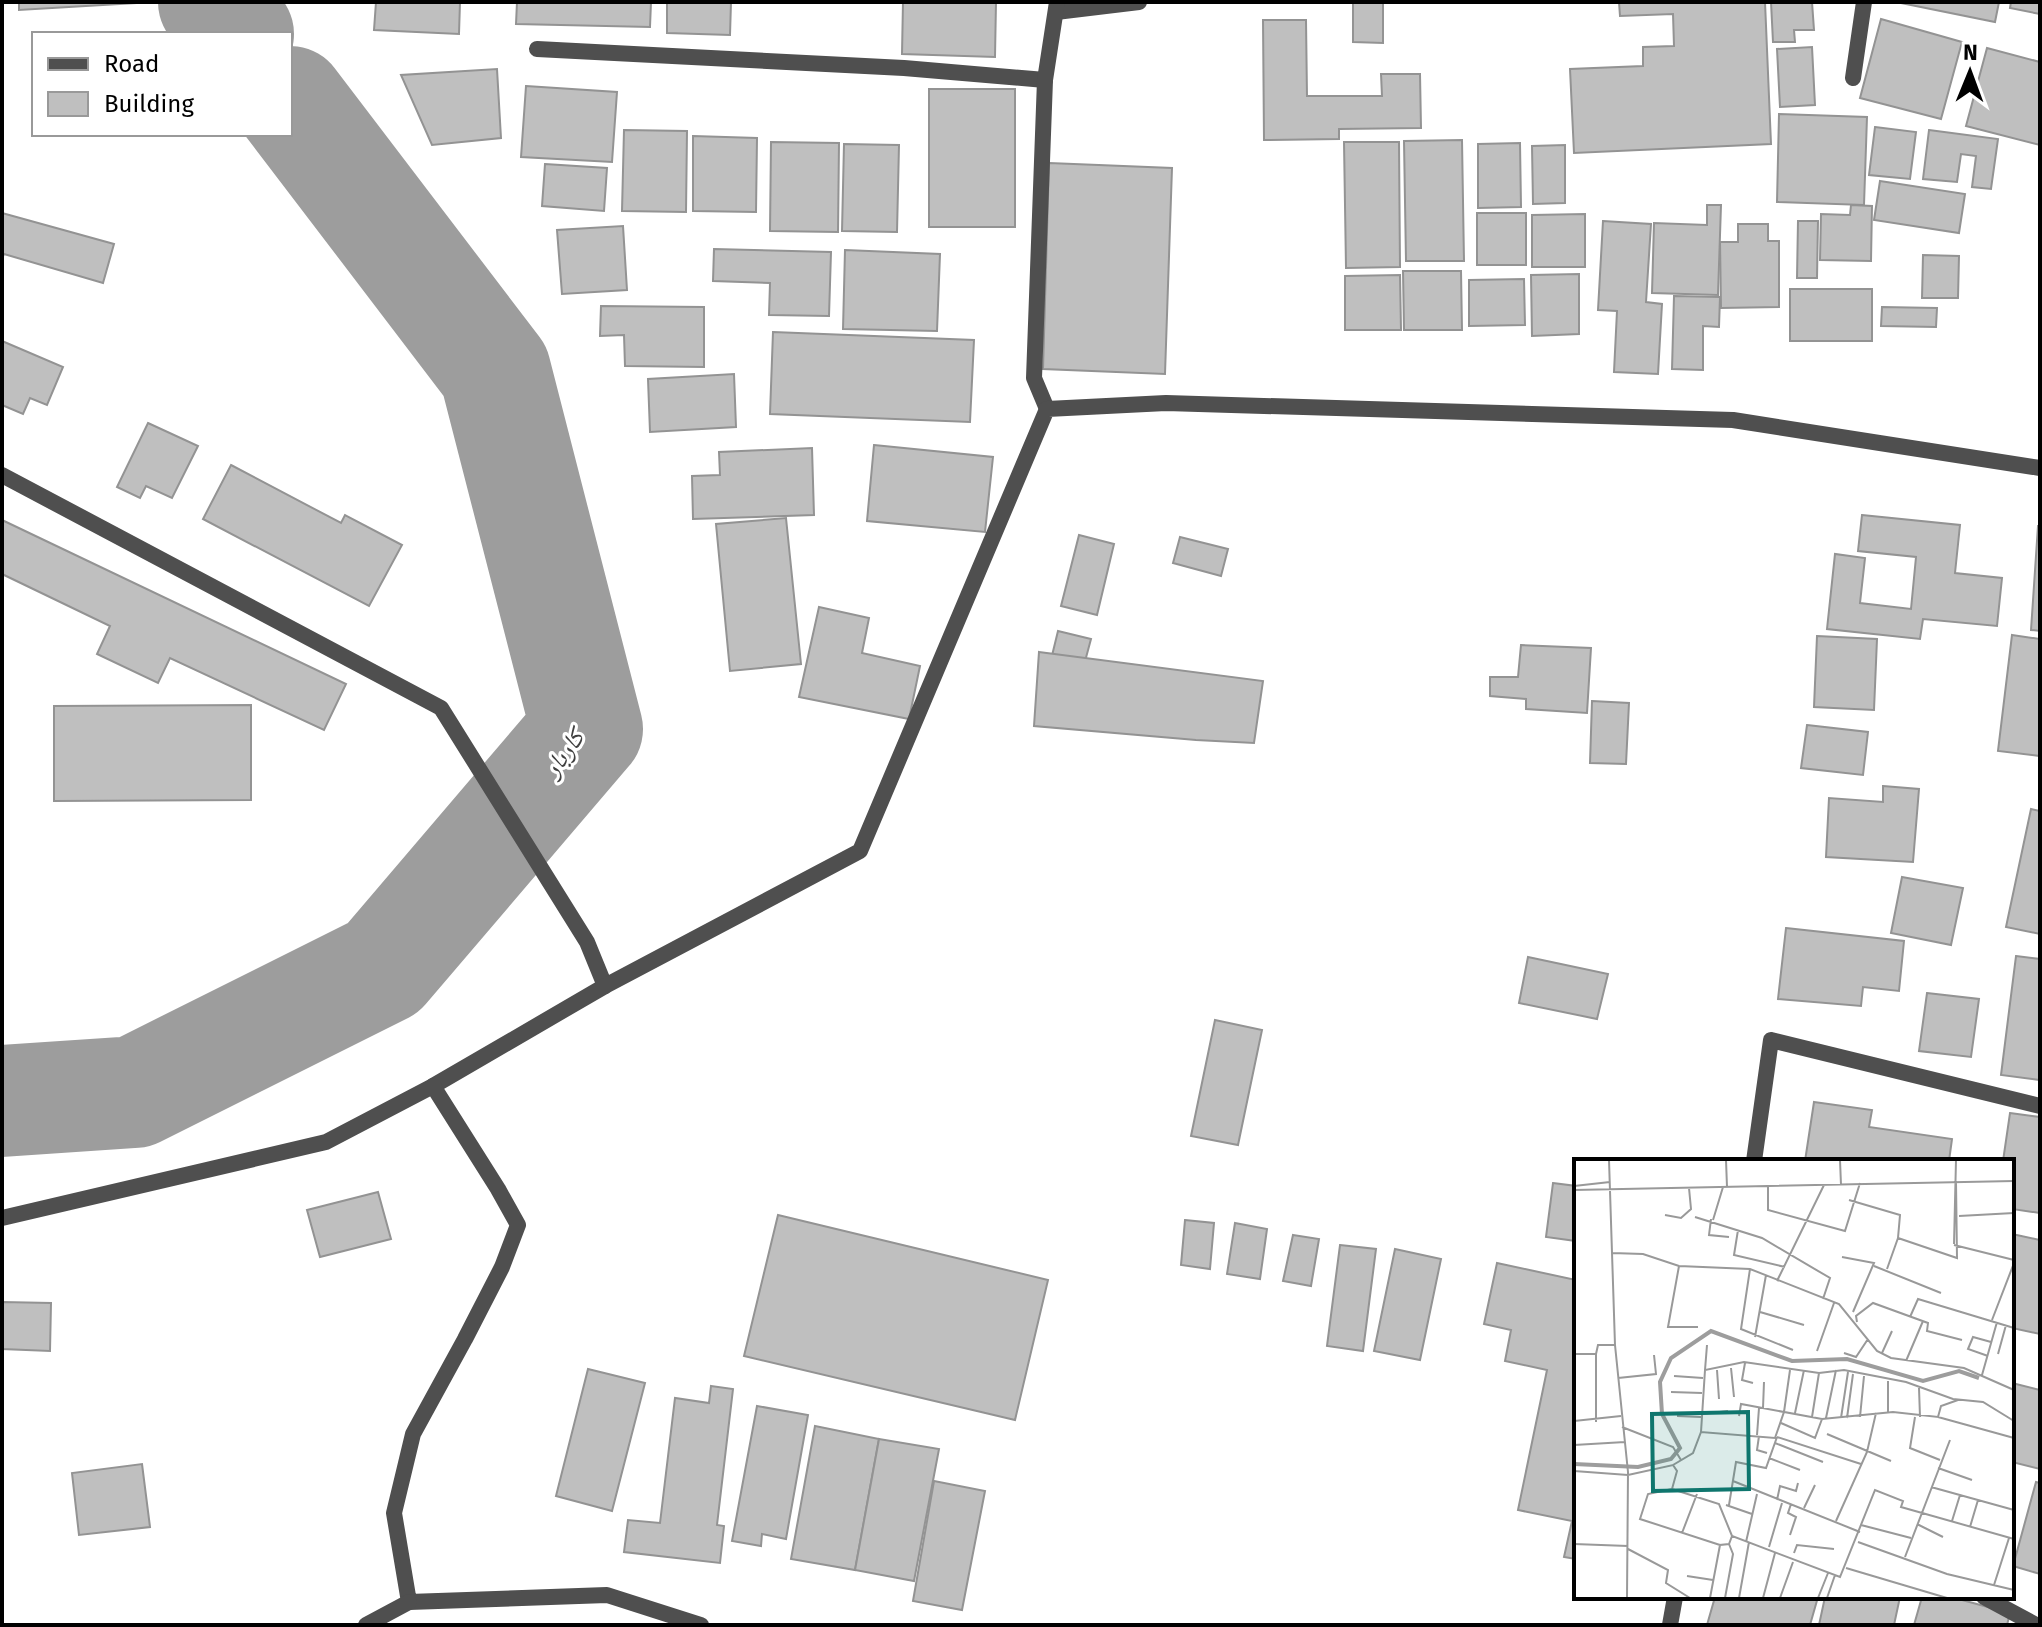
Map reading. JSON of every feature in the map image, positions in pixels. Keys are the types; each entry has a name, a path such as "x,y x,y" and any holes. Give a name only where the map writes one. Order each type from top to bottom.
{"street":[{"path":"2,1218 326,1142 433,1086 605,986 860,851 1047,409 1034,378 1045,80 1057,7 1139,2"},
{"path":"1853,78 1864,2"},
{"path":"537,49 904,68 1045,80"},
{"path":"1047,409 1166,403 1733,420 2040,468"},
{"path":"2,475 441,708 587,942 605,986"},
{"path":"1754,1159 1771,1040 2040,1106"},
{"path":"409,1602 394,1513 413,1434 502,1267 518,1225 433,1086"},
{"path":"366,1625 409,1602 607,1595 701,1625"},
{"path":"1670,1625 1675,1599"},
{"path":"1988,1599 2036,1625"}],"building":[{"path":"19,2 136,2 136,3 19,10"},
{"path":"376,2 460,2 459,34 374,30"},
{"path":"517,2 651,2 650,27 516,24"},
{"path":"667,2 731,2 730,35 667,33"},
{"path":"903,2 996,2 995,57 902,54"},
{"path":"1619,2 1765,2 1771,144 1574,153 1570,69 1643,66 1643,47 1674,46 1673,14 1620,16"},
{"path":"1771,2 1812,2 1814,30 1794,30 1795,42 1773,42"},
{"path":"1896,2 1999,2 1995,22"},
{"path":"2011,2 2040,2 2040,14 2010,8"},
{"path":"1353,3 1383,3 1383,43 1353,42"},
{"path":"1881,19 1962,42 1941,119 1860,98"},
{"path":"1263,20 1306,20 1307,96 1382,96 1381,74 1420,74 1421,128 1339,129 1339,139 1264,140"},
{"path":"1812,47 1815,105 1780,107 1777,49"},
{"path":"1987,48 2040,62 2040,145 1966,126"},
{"path":"497,69 501,138 432,145 401,75"},
{"path":"526,86 617,92 612,162 521,157"},
{"path":"929,89 1015,89 1015,227 929,227"},
{"path":"1779,114 1867,117 1864,205 1777,202"},
{"path":"1875,127 1916,132 1910,179 1869,175"},
{"path":"624,130 687,131 686,212 622,211"},
{"path":"1929,130 1998,139 1991,189 1972,187 1976,156 1961,154 1957,182 1923,179"},
{"path":"693,136 757,138 756,212 693,211"},
{"path":"1462,140 1464,261 1406,261 1404,141"},
{"path":"771,142 839,143 838,232 770,231"},
{"path":"1344,142 1399,142 1400,267 1346,268"},
{"path":"1520,143 1521,207 1478,208 1478,144"},
{"path":"844,144 899,145 897,232 842,231"},
{"path":"1565,145 1565,203 1533,204 1532,146"},
{"path":"1049,163 1172,168 1165,374 1043,369"},
{"path":"545,164 607,168 604,211 542,206"},
{"path":"1880,181 1965,194 1959,233 1874,220"},
{"path":"1707,205 1721,205 1718,295 1652,293 1654,223 1707,225"},
{"path":"1851,205 1872,206 1871,261 1820,260 1821,214 1850,215"},
{"path":"2,213 114,244 103,283 4,254 2,259"},
{"path":"1477,213 1526,213 1526,265 1477,265"},
{"path":"1585,214 1585,267 1532,267 1532,215"},
{"path":"1603,221 1651,224 1646,302 1662,304 1658,374 1614,372 1617,311 1598,310"},
{"path":"1798,221 1818,221 1817,278 1797,278"},
{"path":"1738,224 1768,224 1768,241 1779,241 1779,307 1721,308 1720,242 1738,242"},
{"path":"623,226 627,290 562,294 557,230"},
{"path":"714,249 831,252 829,316 769,315 770,283 713,281"},
{"path":"845,250 940,254 937,331 843,329"},
{"path":"1923,255 1959,256 1958,298 1922,298"},
{"path":"1403,271 1461,271 1462,330 1404,330"},
{"path":"1579,274 1579,334 1532,336 1531,275"},
{"path":"1400,275 1401,330 1345,330 1345,276"},
{"path":"1524,279 1525,325 1469,326 1469,280"},
{"path":"1790,289 1872,289 1872,341 1790,341"},
{"path":"1674,296 1720,297 1719,327 1703,326 1703,370 1672,369"},
{"path":"601,306 704,307 704,367 625,366 624,335 600,336"},
{"path":"1882,307 1937,308 1936,327 1881,326"},
{"path":"773,332 974,340 970,422 770,414"},
{"path":"2,341 63,367 47,405 30,398 23,414 2,405"},
{"path":"734,374 736,427 650,432 648,379"},
{"path":"148,423 198,446 172,498 146,486 140,498 117,487"},
{"path":"874,445 993,457 985,532 867,521"},
{"path":"812,448 814,515 693,519 692,476 720,475 719,452"},
{"path":"231,465 341,523 345,515 402,545 369,606 203,519"},
{"path":"1862,515 1960,525 1955,573 2002,578 1997,626 1923,619 1920,639 1827,629 1835,554 1865,558 1860,603 1911,609 1916,557 1858,551"},
{"path":"786,518 801,664 730,671 716,524"},
{"path":"2,520 346,684 324,730 170,658 158,683 97,654 110,626 2,574"},
{"path":"2040,526 2040,631 2031,630"},
{"path":"1079,535 1114,544 1097,615 1061,606"},
{"path":"1180,537 1228,549 1221,576 1173,563"},
{"path":"819,607 869,618 862,653 920,666 909,719 799,697"},
{"path":"1058,631 1091,639 1080,680 1048,672"},
{"path":"2012,635 2040,639 2040,756 1998,751"},
{"path":"1817,636 1877,639 1874,710 1814,707"},
{"path":"1521,645 1591,648 1587,713 1526,709 1526,699 1490,696 1490,677 1518,677"},
{"path":"1039,652 1263,681 1254,743 1034,726"},
{"path":"1592,701 1629,703 1626,764 1590,763"},
{"path":"251,705 251,800 54,801 54,706"},
{"path":"1807,725 1868,732 1863,775 1801,768"},
{"path":"1883,786 1919,789 1913,862 1826,857 1829,798 1883,802"},
{"path":"2031,809 2040,811 2040,934 2006,927"},
{"path":"1902,877 1963,888 1951,945 1891,933"},
{"path":"1786,928 1904,941 1899,991 1863,987 1861,1006 1778,999"},
{"path":"2016,956 2040,959 2040,1080 2001,1075"},
{"path":"1528,957 1608,974 1597,1019 1519,1003"},
{"path":"1927,993 1979,999 1971,1057 1919,1051"},
{"path":"1215,1020 1262,1030 1238,1145 1191,1136"},
{"path":"1814,1102 1872,1110 1869,1127 1952,1139 1949,1159 1805,1159"},
{"path":"2010,1113 2040,1117 2040,1213 2014,1209 2014,1159 2003,1159"},
{"path":"1553,1183 1574,1186 1574,1241 1546,1237"},
{"path":"378,1192 391,1239 320,1257 307,1210"},
{"path":"778,1215 1048,1280 1015,1420 744,1356"},
{"path":"1185,1220 1214,1223 1210,1269 1181,1265"},
{"path":"1235,1223 1267,1229 1260,1279 1227,1274"},
{"path":"2014,1234 2040,1240 2040,1334 2014,1328"},
{"path":"1293,1235 1319,1239 1311,1286 1283,1281"},
{"path":"1340,1245 1376,1249 1363,1351 1327,1346"},
{"path":"1395,1249 1441,1259 1420,1360 1374,1351"},
{"path":"1497,1263 1574,1280 1574,1559 1564,1557 1572,1521 1518,1510 1547,1370 1505,1361 1511,1330 1484,1324"},
{"path":"2,1302 51,1303 50,1351 2,1349"},
{"path":"588,1369 645,1383 612,1511 556,1496"},
{"path":"2014,1384 2040,1390 2040,1469 2014,1462"},
{"path":"711,1386 733,1389 717,1525 724,1526 720,1563 624,1552 628,1520 660,1523 675,1398 709,1403"},
{"path":"757,1406 808,1415 786,1539 762,1534 761,1546 732,1541"},
{"path":"815,1426 879,1439 855,1570 791,1559"},
{"path":"879,1439 939,1449 914,1581 855,1570"},
{"path":"142,1464 150,1527 79,1535 72,1473"},
{"path":"934,1481 985,1491 962,1610 913,1601"},
{"path":"2036,1482 2040,1483 2040,1574 2014,1566"},
{"path":"1714,1599 1817,1599 1810,1625 1707,1625"},
{"path":"1825,1599 1900,1599 1894,1625 1819,1625"},
{"path":"1921,1599 1958,1599 2010,1613 2007,1625 1914,1625"}],"waterway":[{"name":"کاربار","path":"214,2 236,32"},
{"name":"کاربار","path":"2,1101 135,1092 383,968 587,729 495,371 292,105"}]}
